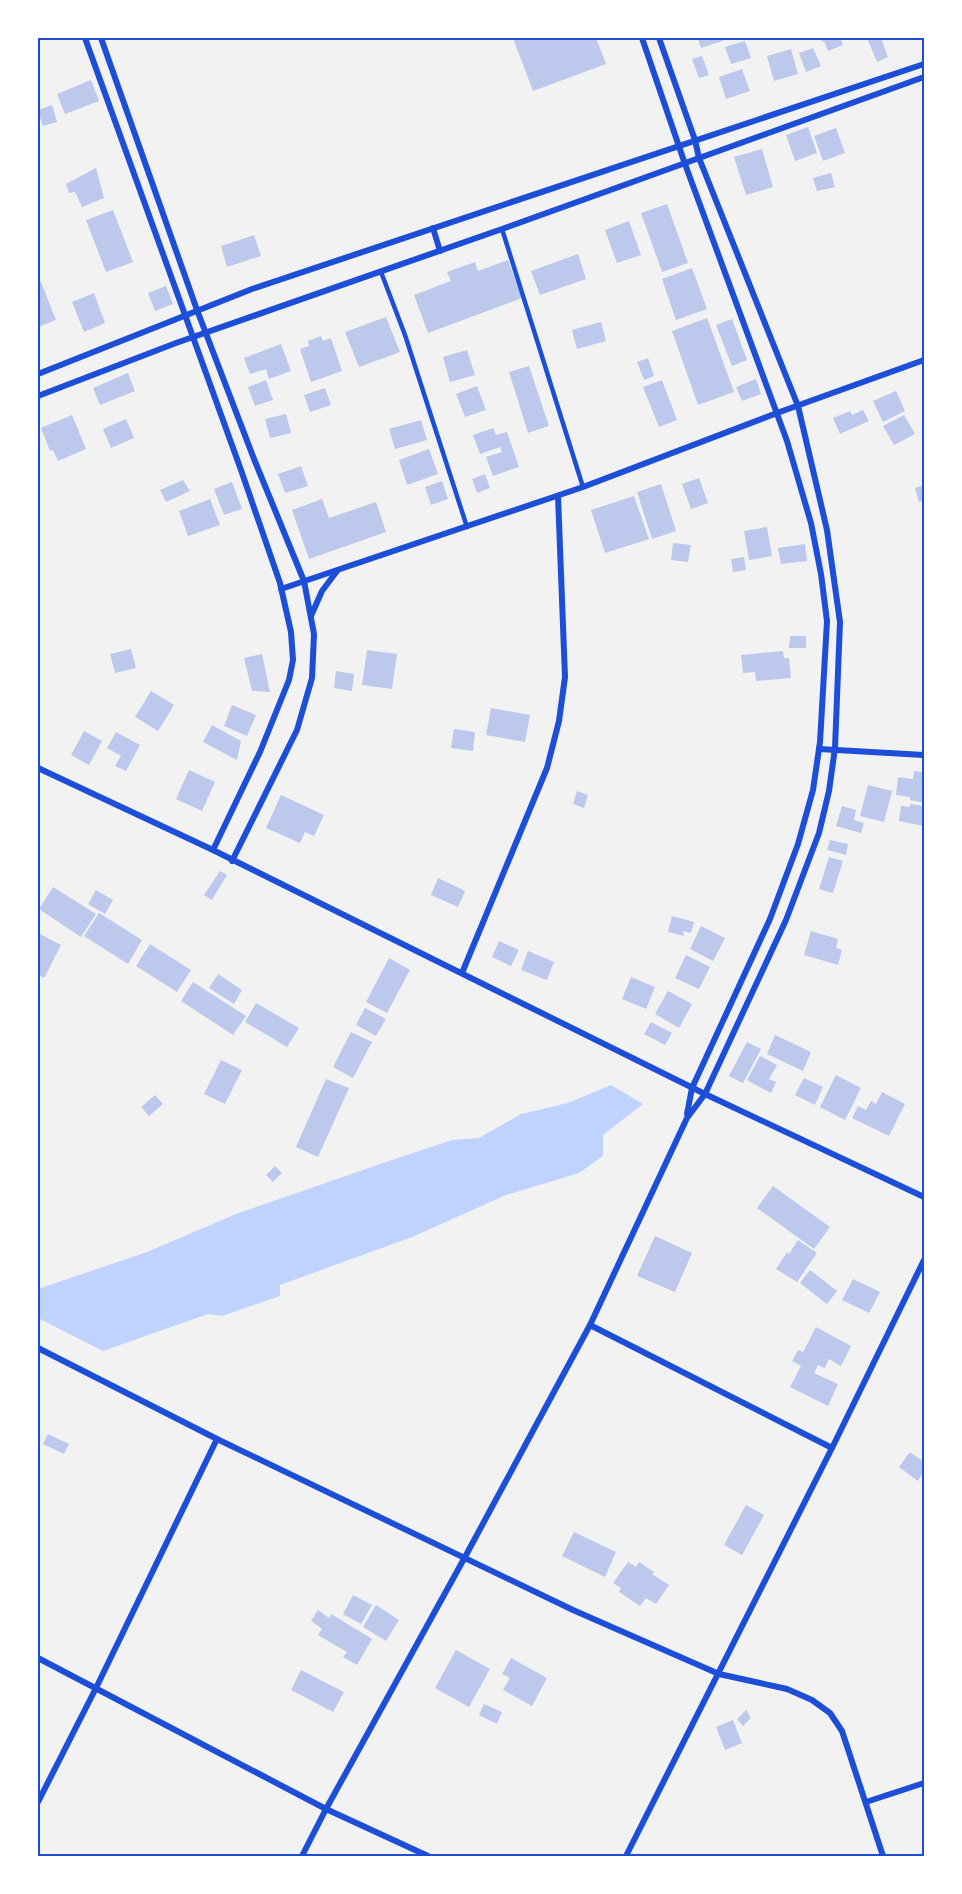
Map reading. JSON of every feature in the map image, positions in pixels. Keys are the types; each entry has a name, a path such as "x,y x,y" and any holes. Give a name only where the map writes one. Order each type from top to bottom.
{"street":[{"path":"86,38 186,314 281,589 291,632 293,660 289,680 260,752 213,850"},
{"path":"101,38 197,310 304,581 314,634 312,678 297,730 232,861"},
{"path":"642,38 685,164 787,441 811,523 827,621 819,749 813,790 798,844 784,888 692,1088 687,1118"},
{"path":"302,1857 590,1324 687,1118 705,1094 786,920 816,843 829,790 835,748 840,621 827,530 798,406 699,158 695,140 658,38"},
{"path":"38,374 197,310 433,228 924,64"},
{"path":"38,396 193,338 924,77"},
{"path":"433,228 440,251"},
{"path":"281,589 558,496 924,360"},
{"path":"462,973 548,768 559,721 565,678 558,496"},
{"path":"310,616 322,591 338,570"},
{"path":"819,749 924,754"},
{"path":"38,768 213,850 692,1088 924,1197"},
{"path":"626,1857 924,1260"},
{"path":"590,1324 832,1448"},
{"path":"38,1348 216,1439 573,1610 719,1674 787,1689 812,1700 830,1713 842,1731 883,1857"},
{"path":"38,1802 96,1688 216,1439"},
{"path":"38,1658 326,1809 428,1857"},
{"path":"866,1802 924,1784"}],"lane":[{"path":"502,229 583,487"},
{"path":"381,272 405,335 467,527"}],"water":[{"path":"611,1085 643,1104 603,1135 603,1156 579,1173 506,1195 412,1237 280,1285 280,1296 222,1316 208,1314 103,1351 38,1318 38,1290 41,1288 147,1252 236,1214 389,1161 452,1140 479,1138 521,1114 568,1103"}],"building":[{"path":"513,38 596,38 606,64 533,91"},
{"path":"698,38 731,38 701,48"},
{"path":"820,38 840,38 843,45 828,51 824,41 822,42"},
{"path":"867,38 881,38 888,57 877,62"},
{"path":"745,41 751,58 731,64 725,47"},
{"path":"813,48 821,66 806,72 799,53"},
{"path":"791,49 798,74 774,81 767,56"},
{"path":"702,56 709,75 699,78 692,59"},
{"path":"742,69 750,91 726,99 719,77"},
{"path":"91,80 99,101 65,114 57,94"},
{"path":"52,105 57,122 43,126 38,110"},
{"path":"808,127 817,153 795,161 786,135"},
{"path":"836,128 845,153 823,161 814,136"},
{"path":"762,149 773,187 746,195 734,157"},
{"path":"96,168 104,198 82,207 75,192 69,193 66,184"},
{"path":"831,173 835,187 817,191 813,178"},
{"path":"667,204 688,263 662,272 641,213"},
{"path":"113,210 133,262 106,272 86,220"},
{"path":"629,221 641,255 617,263 605,230"},
{"path":"254,235 261,256 227,267 221,246"},
{"path":"578,254 586,279 540,295 531,271"},
{"path":"508,260 522,298 428,333 414,295 451,281 447,272 475,262 478,271"},
{"path":"692,268 707,309 676,320 662,279"},
{"path":"41,282 56,320 38,327 38,283"},
{"path":"166,286 173,304 155,311 148,293"},
{"path":"94,293 105,323 84,332 72,302"},
{"path":"386,317 400,352 359,367 345,332"},
{"path":"707,318 734,392 698,405 672,331"},
{"path":"732,319 747,360 732,366 716,325"},
{"path":"601,322 606,341 577,349 572,330"},
{"path":"321,336 323,341 331,338 342,371 311,382 300,349 309,346 308,341"},
{"path":"281,344 291,371 269,379 266,369 250,374 244,358"},
{"path":"467,350 475,375 450,382 443,357"},
{"path":"648,358 654,376 644,380 637,362"},
{"path":"529,366 549,426 528,433 509,372"},
{"path":"128,373 135,391 100,405 93,388"},
{"path":"756,379 761,394 742,401 736,387"},
{"path":"266,380 273,400 255,406 248,387"},
{"path":"662,380 677,420 659,427 643,387"},
{"path":"477,386 486,410 465,417 456,394"},
{"path":"325,388 331,405 310,412 304,395"},
{"path":"896,391 905,411 883,422 873,401"},
{"path":"863,410 869,421 840,434 833,418 850,411 852,415"},
{"path":"286,414 291,433 270,438 265,419"},
{"path":"72,415 86,449 58,461 53,450 50,451 41,428"},
{"path":"904,415 915,434 894,445 883,426"},
{"path":"126,419 134,438 111,448 103,429"},
{"path":"421,420 427,440 395,449 389,429"},
{"path":"493,428 496,435 507,432 519,467 493,476 486,457 502,452 500,447 480,454 473,435"},
{"path":"429,449 438,474 407,485 399,460"},
{"path":"301,466 308,486 285,493 278,474"},
{"path":"485,474 490,488 477,493 472,479"},
{"path":"699,478 708,503 691,509 682,484"},
{"path":"183,480 190,491 166,502 160,490"},
{"path":"442,481 448,499 431,505 425,487"},
{"path":"232,482 242,509 224,515 214,489"},
{"path":"661,484 676,531 652,539 637,492"},
{"path":"924,485 924,500 919,502 915,488"},
{"path":"634,496 649,539 605,553 591,510"},
{"path":"210,499 220,525 188,536 179,511"},
{"path":"322,499 329,518 376,502 386,532 309,559 292,510"},
{"path":"767,527 772,556 749,560 744,531"},
{"path":"673,543 691,545 688,562 671,560"},
{"path":"805,544 807,561 781,564 778,548"},
{"path":"744,557 746,570 733,572 731,559"},
{"path":"790,636 806,636 806,648 789,648"},
{"path":"131,649 136,668 115,673 110,654"},
{"path":"367,650 397,654 392,689 362,685"},
{"path":"783,651 784,658 789,658 791,678 756,681 755,672 743,673 741,655"},
{"path":"262,654 270,692 252,691 244,658"},
{"path":"336,671 354,674 352,691 334,688"},
{"path":"151,691 174,705 158,731 135,717"},
{"path":"232,705 256,715 247,736 224,726"},
{"path":"491,708 530,715 525,742 486,735"},
{"path":"212,725 241,741 237,760 203,742"},
{"path":"454,729 475,732 473,751 451,748"},
{"path":"84,731 102,741 89,765 71,755"},
{"path":"116,732 140,745 126,771 115,766 121,756 107,748"},
{"path":"189,770 215,782 202,811 176,799"},
{"path":"914,771 924,772 924,803 910,800 910,797 896,795 898,777 913,779"},
{"path":"868,785 892,791 884,822 860,816"},
{"path":"577,791 588,795 584,808 573,804"},
{"path":"281,795 324,815 314,836 305,832 300,843 266,828"},
{"path":"910,804 924,806 924,826 899,821 901,806 910,807"},
{"path":"842,806 856,810 854,820 864,823 861,833 836,826"},
{"path":"830,840 848,844 846,855 827,850"},
{"path":"829,857 843,861 833,893 819,889"},
{"path":"220,871 227,875 212,900 204,895"},
{"path":"438,878 465,891 458,907 431,895"},
{"path":"53,887 96,914 81,937 39,909"},
{"path":"96,890 113,900 105,914 88,904"},
{"path":"99,913 142,940 128,964 84,936"},
{"path":"672,916 694,922 691,933 683,931 684,936 668,932"},
{"path":"701,926 725,938 713,961 690,949"},
{"path":"811,931 838,939 836,948 842,950 838,965 804,955"},
{"path":"38,933 61,945 44,978 38,975"},
{"path":"499,941 519,950 511,966 492,957"},
{"path":"150,944 191,970 177,992 136,966"},
{"path":"528,951 554,962 547,980 521,970"},
{"path":"686,955 710,967 699,989 675,978"},
{"path":"389,958 410,970 387,1013 366,1002"},
{"path":"218,974 242,990 234,1004 209,988"},
{"path":"631,977 655,987 646,1009 622,999"},
{"path":"193,982 246,1016 233,1035 181,1001"},
{"path":"668,991 692,1004 679,1028 655,1014"},
{"path":"256,1003 299,1028 287,1047 245,1022"},
{"path":"365,1008 386,1019 376,1036 356,1025"},
{"path":"651,1022 672,1033 665,1045 644,1034"},
{"path":"351,1032 372,1042 353,1078 333,1067"},
{"path":"775,1035 811,1052 803,1071 767,1054"},
{"path":"747,1042 761,1049 743,1083 729,1076"},
{"path":"760,1056 777,1065 769,1079 776,1082 771,1093 747,1080"},
{"path":"221,1060 242,1070 225,1104 204,1094"},
{"path":"836,1075 861,1088 845,1120 820,1107"},
{"path":"804,1078 823,1087 815,1105 795,1095"},
{"path":"326,1079 349,1088 318,1157 296,1147"},
{"path":"882,1092 905,1104 889,1136 852,1118 858,1106 866,1110 871,1101 876,1104"},
{"path":"155,1095 163,1104 149,1116 141,1107"},
{"path":"275,1166 282,1173 273,1182 266,1175"},
{"path":"773,1186 830,1227 814,1249 757,1208"},
{"path":"655,1236 692,1253 675,1292 637,1276"},
{"path":"798,1240 817,1253 797,1282 776,1269"},
{"path":"810,1270 837,1291 827,1304 800,1283"},
{"path":"853,1279 880,1292 869,1313 842,1300"},
{"path":"816,1327 851,1346 841,1366 829,1359 825,1368 818,1365 814,1373 838,1384 828,1406 790,1387 801,1366 792,1361 798,1350 803,1352"},
{"path":"48,1434 69,1444 64,1454 43,1444"},
{"path":"910,1452 921,1460 924,1455 924,1471 918,1481 899,1467"},
{"path":"746,1505 764,1515 742,1555 724,1545"},
{"path":"574,1532 616,1552 605,1577 562,1556"},
{"path":"628,1562 636,1567 639,1562 669,1585 656,1604 646,1598 640,1606 619,1592 621,1588 613,1583"},
{"path":"353,1595 372,1605 361,1624 343,1614"},
{"path":"376,1605 399,1620 386,1641 363,1627"},
{"path":"318,1610 329,1618 331,1614 372,1639 357,1665 343,1657 347,1652 318,1635 322,1629 311,1621"},
{"path":"456,1650 490,1669 469,1707 435,1688"},
{"path":"511,1658 547,1678 532,1706 503,1690 510,1678 502,1674"},
{"path":"301,1670 344,1692 333,1712 291,1690"},
{"path":"484,1704 502,1712 497,1724 479,1715"},
{"path":"746,1710 751,1718 743,1726 737,1719"},
{"path":"733,1720 742,1743 725,1750 716,1727"}]}
